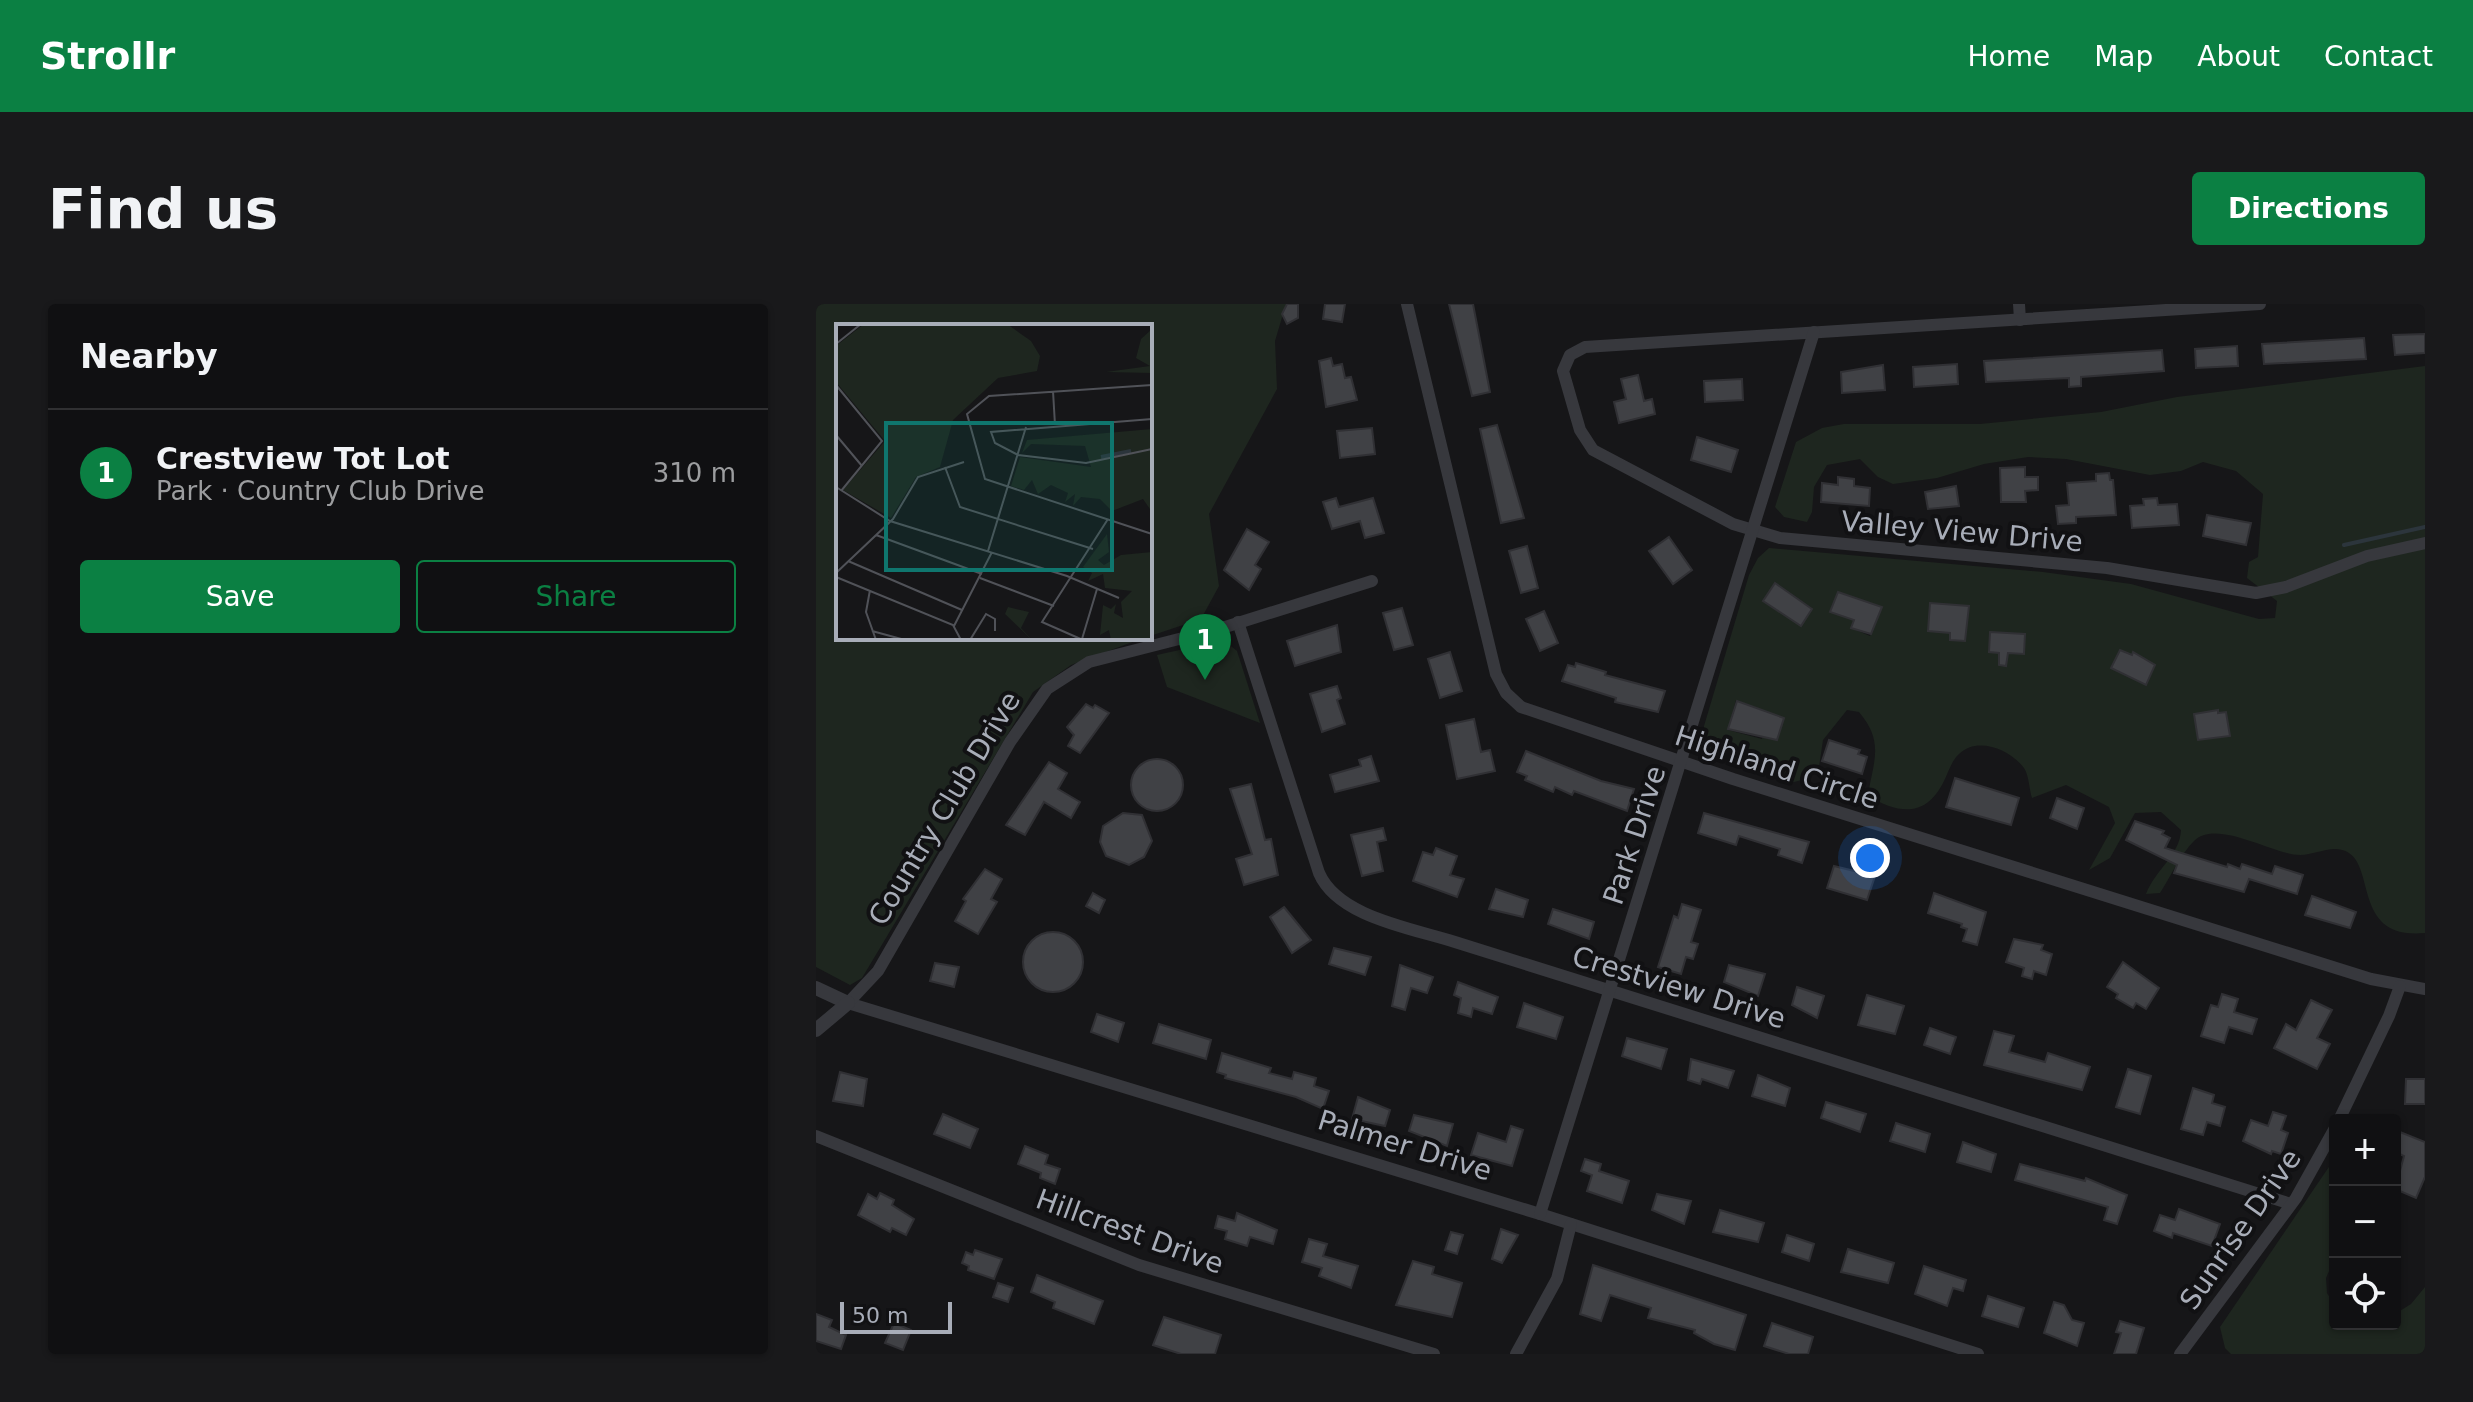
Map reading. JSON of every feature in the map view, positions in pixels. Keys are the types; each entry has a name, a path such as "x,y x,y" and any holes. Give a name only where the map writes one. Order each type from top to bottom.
{"street":[{"name":"Highland Circle","path":"1407,304 1500,682 1516,704 1532,713 1682,762 2400,986 2425,989"},
{"path":"2019,304 2020,320"},
{"path":"1814,332 2260,304"},
{"name":"Park Drive","path":"1540,1214 1814,332"},
{"name":"Valley View Drive","path":"1814,332 1585,347 1570,355 1563,370 1580,430 1593,450 1733,524 1800,541 2107,568 2256,593 2286,587 2367,556 2425,543"},
{"name":"Country Club Drive","path":"816,1030 848,1003 878,971 1010,742 1047,689 1089,662 1238,622 1372,581"},
{"name":"Crestview Drive","path":"1238,622 1319,873 1336,898 1353,908 2291,1204"},
{"path":"2342,1114 2400,986"},
{"name":"Palmer Drive","path":"816,988 848,1003 1540,1214 1978,1354"},
{"name":"Hillcrest Drive","path":"816,1136 1139,1265 1434,1354"},
{"name":"Sunrise Drive","path":"2180,1354 2291,1204 2329,1138"},
{"path":"1516,1354 1557,1279 1571,1224"}],"shaded area":[{"path":"816,304 1286,304 1275,341 1277,389 1209,514 1219,586 1201,619 1152,635 1152,324 836,324 836,640 1138,640 1071,665 1033,692 862,978 850,985 816,967"},
{"path":"2425,366 2425,933 2402,932 2387,926 2370,902 2357,862 2349,853 2337,849 2300,855 2230,835 2204,835 2184,853 2160,893 2146,894 2180,839 2181,830 2161,812 2135,813 2110,858 2089,870 2115,823 2109,807 2066,785 2032,798 2024,768 2010,755 1993,747 1975,746 1959,754 1937,793 1920,807 1901,809 1879,802 1868,796 1875,743 1859,712 1847,710 1823,740 1819,767 1810,778 1790,783 1709,754 1703,740 1704,726 1749,575 1758,558 1769,548 2043,572 2131,584 2259,619 2275,618 2277,601 2247,578 2249,562 2258,557 2263,494 2236,471 2203,462 2181,471 2150,475 2066,459 2028,457 1984,464 1937,478 1893,484 1878,477 1860,459 1827,465 1814,487 1812,512 1807,522 1784,517 1775,507 1796,442 1822,428 1844,424 1980,424 2101,412 2177,397","holes":["1775,584 1812,608 1801,626","1838,592 1881,607 1870,636 1851,628 1854,620 1830,611","1931,603 1968,606 1965,640 1950,640 1950,633","1999,633 2025,634 2024,653 1990,652","2120,650 2132,655 2134,652 2155,665 2146,685 2111,668","1736,700 1784,718 1777,740 1763,735 1762,739 1728,730","2217,710 2218,713 2226,712 2230,735 2198,740 2194,714"]},
{"path":"1215,642 1227,643 1237,651 1260,723 1167,687 1157,655"},
{"path":"2329,1167 2329,1271 2326,1278 2329,1330 2401,1330 2401,1310 2411,1304 2425,1287 2425,1354 2231,1354 2225,1348 2220,1327"}],"building":[{"path":"1287,304 1298,304 1298,318 1287,324 1282,314"},
{"path":"1325,304 1345,304 1342,322 1323,319"},
{"path":"1449,304 1473,304 1490,392 1472,396"},
{"path":"2425,334 2425,353 2395,355 2393,335"},
{"path":"2364,338 2366,359 2264,364 2262,344"},
{"path":"2237,346 2238,366 2196,368 2195,349"},
{"path":"2162,350 2164,371 2081,377 2081,386 2069,387 2069,378 1986,382 1984,361"},
{"path":"1331,358 1333,366 1342,364 1345,378 1351,377 1357,400 1326,407 1319,361"},
{"path":"1957,364 1958,384 1914,387 1913,367"},
{"path":"1883,365 1885,390 1842,393 1841,372"},
{"path":"1638,375 1644,401 1652,399 1655,414 1619,423 1614,402 1626,399 1621,379"},
{"path":"1742,379 1743,400 1705,402 1704,381"},
{"path":"1497,425 1524,518 1501,523 1480,429"},
{"path":"1372,428 1375,454 1340,458 1337,431"},
{"path":"1697,437 1738,450 1731,472 1691,460"},
{"path":"2025,467 2025,477 2038,477 2038,490 2025,491 2026,502 2001,502 2000,468"},
{"path":"2109,473 2110,480 2113,480 2116,515 2076,517 2076,523 2058,524 2056,506 2069,505 2067,483 2096,481 2096,474"},
{"path":"1838,477 1854,479 1854,486 1870,488 1869,506 1821,502 1822,483 1838,485"},
{"path":"1956,486 1959,506 1928,509 1925,492"},
{"path":"1336,498 1339,507 1373,498 1384,533 1365,538 1360,521 1332,529 1323,502"},
{"path":"2157,498 2158,505 2177,504 2179,525 2132,528 2130,506 2144,505 2143,499"},
{"path":"2207,515 2251,523 2246,545 2203,536"},
{"path":"1247,529 1269,542 1255,565 1261,569 1249,590 1224,570"},
{"path":"1669,537 1692,570 1673,584 1649,551"},
{"path":"1527,546 1538,588 1521,593 1509,551"},
{"path":"1775,583 1812,609 1801,626 1763,601"},
{"path":"1838,592 1882,607 1871,634 1851,628 1854,620 1830,612"},
{"path":"1930,603 1969,606 1965,641 1950,640 1950,633 1928,631"},
{"path":"1402,608 1413,645 1394,650 1383,613"},
{"path":"1544,611 1558,643 1540,651 1526,619"},
{"path":"1337,625 1341,652 1295,666 1287,641"},
{"path":"1990,632 2025,634 2024,654 2008,653 2006,666 1999,665 1999,653 1989,652"},
{"path":"2120,650 2132,655 2133,652 2155,665 2146,685 2111,668"},
{"path":"1450,652 1462,691 1440,698 1428,659"},
{"path":"1576,663 1606,672 1605,675 1665,691 1658,712 1615,702 1616,698 1562,681 1568,665 1575,667"},
{"path":"1337,686 1341,698 1337,700 1345,724 1322,732 1310,694"},
{"path":"1737,701 1784,718 1777,740 1728,729"},
{"path":"1086,704 1109,713 1080,753 1068,746 1074,735 1067,727"},
{"path":"2218,710 2218,713 2226,712 2230,736 2198,740 2194,714"},
{"path":"1474,719 1481,752 1490,750 1495,771 1457,779 1446,725"},
{"path":"1829,740 1860,750 1858,754 1867,757 1862,774 1822,761"},
{"path":"1526,751 1601,781 1634,789 1627,811 1574,791 1572,795 1555,787 1553,792 1525,780 1527,776 1517,772"},
{"path":"1371,756 1379,781 1335,792 1330,775 1361,766 1359,760"},
{"path":"1157,759 1176,766 1183,785 1176,804 1157,811 1138,804 1131,785 1138,766"},
{"path":"1049,762 1067,773 1058,789 1080,802 1071,818 1044,802 1025,835 1006,825"},
{"path":"1955,778 2019,798 2011,825 1946,807"},
{"path":"1251,784 1265,840 1271,839 1278,875 1244,885 1236,859 1252,854 1230,789"},
{"path":"2057,798 2084,808 2077,829 2050,818"},
{"path":"1123,813 1142,815 1152,841 1144,857 1129,865 1106,856 1100,842 1103,826"},
{"path":"1704,813 1809,842 1802,863 1778,855 1780,849 1739,836 1736,845 1698,833"},
{"path":"2135,821 2164,831 2162,834 2170,838 2165,848 2227,867 2228,864 2240,869 2242,864 2272,874 2275,866 2303,875 2297,894 2249,879 2244,892 2174,873 2177,865 2126,840"},
{"path":"1383,828 1386,840 1377,842 1383,871 1362,876 1351,835"},
{"path":"1436,848 1457,856 1450,875 1464,879 1457,897 1413,881 1423,852 1433,855"},
{"path":"1834,866 1875,876 1867,900 1827,888"},
{"path":"985,869 1002,879 991,899 997,902 978,934 955,921 966,901 963,899"},
{"path":"1496,889 1528,900 1523,917 1489,909"},
{"path":"1093,893 1105,900 1099,913 1086,906"},
{"path":"1934,893 1986,912 1977,945 1963,941 1967,929 1961,927 1962,924 1928,913"},
{"path":"2312,896 2356,912 2350,928 2305,915"},
{"path":"1682,904 1701,910 1691,942 1698,944 1693,959 1686,957 1681,974 1658,967 1674,916 1678,918"},
{"path":"1284,907 1311,940 1292,953 1270,917"},
{"path":"1553,909 1594,922 1589,939 1548,924"},
{"path":"1053,932 1074,941 1083,962 1074,983 1053,992 1032,983 1023,962 1032,941"},
{"path":"2014,939 2043,945 2041,950 2052,954 2046,975 2034,971 2032,979 2022,976 2024,968 2006,962"},
{"path":"1334,948 1371,957 1365,975 1329,964"},
{"path":"2123,962 2159,988 2146,1009 2136,1003 2133,1008 2116,998 2118,994 2107,987"},
{"path":"935,963 959,967 954,987 930,981"},
{"path":"1400,965 1433,977 1427,993 1411,988 1405,1010 1392,1006"},
{"path":"1729,965 1765,974 1758,996 1724,982"},
{"path":"1458,982 1498,997 1492,1014 1473,1008 1471,1017 1458,1013 1461,998 1454,995"},
{"path":"1797,987 1824,996 1817,1018 1792,1005"},
{"path":"2222,994 2238,999 2234,1012 2257,1019 2252,1034 2229,1027 2224,1043 2201,1036 2211,1005 2218,1007"},
{"path":"1867,995 1904,1006 1895,1034 1858,1025"},
{"path":"2311,1000 2332,1010 2317,1038 2330,1044 2317,1069 2274,1048 2286,1024 2296,1030"},
{"path":"1524,1003 1563,1017 1556,1039 1517,1027"},
{"path":"1097,1014 1124,1023 1118,1042 1091,1032"},
{"path":"1159,1024 1211,1040 1206,1059 1153,1043"},
{"path":"1930,1028 1956,1037 1950,1054 1924,1045"},
{"path":"1994,1031 2014,1036 2009,1052 2045,1062 2048,1053 2090,1067 2082,1090 1984,1065"},
{"path":"1627,1038 1667,1049 1661,1069 1622,1056"},
{"path":"1222,1053 1271,1068 1269,1073 1292,1079 1294,1072 1316,1078 1314,1086 1329,1091 1323,1109 1296,1097 1225,1078 1226,1075 1217,1072"},
{"path":"1691,1059 1734,1071 1728,1088 1702,1079 1700,1084 1688,1080"},
{"path":"2128,1069 2151,1076 2140,1114 2116,1107"},
{"path":"840,1072 867,1079 863,1106 833,1101"},
{"path":"1758,1075 1790,1088 1785,1106 1752,1096"},
{"path":"2406,1079 2425,1079 2425,1104 2405,1104"},
{"path":"2193,1088 2214,1095 2212,1103 2225,1107 2220,1126 2207,1122 2203,1135 2181,1129"},
{"path":"1358,1097 1390,1110 1385,1126 1352,1119"},
{"path":"1826,1102 1866,1114 1860,1132 1821,1118"},
{"path":"2273,1112 2286,1116 2281,1130 2288,1133 2281,1154 2272,1151 2271,1154 2243,1141 2251,1120 2268,1126"},
{"path":"943,1114 978,1129 970,1148 934,1134"},
{"path":"1414,1115 1453,1124 1447,1146 1409,1131"},
{"path":"1896,1123 1930,1134 1925,1152 1890,1141"},
{"path":"1511,1126 1523,1130 1512,1166 1471,1155 1478,1133 1506,1142"},
{"path":"2401,1132 2425,1142 2425,1177 2416,1198 2401,1192 2404,1156 2401,1155"},
{"path":"1963,1142 1996,1154 1991,1172 1957,1162"},
{"path":"1025,1146 1048,1155 1045,1164 1060,1169 1055,1184 1040,1178 1041,1173 1018,1164"},
{"path":"1585,1159 1601,1164 1599,1171 1629,1181 1622,1203 1587,1191 1592,1175 1581,1171"},
{"path":"2020,1164 2085,1181 2086,1178 2127,1195 2117,1224 2104,1220 2108,1207 2015,1180"},
{"path":"880,1193 894,1200 892,1205 914,1219 906,1235 892,1228 890,1232 858,1215 868,1194 877,1199"},
{"path":"1657,1194 1691,1201 1684,1224 1652,1210"},
{"path":"2179,1209 2220,1224 2212,1246 2173,1233 2172,1238 2154,1231 2160,1215 2175,1220"},
{"path":"1720,1210 1764,1223 1758,1242 1713,1232"},
{"path":"1237,1213 1277,1230 1273,1244 1250,1237 1247,1246 1225,1239 1227,1231 1215,1228 1218,1216 1235,1221"},
{"path":"1501,1229 1518,1235 1502,1263 1492,1259"},
{"path":"1451,1232 1463,1235 1457,1254 1445,1250"},
{"path":"1787,1235 1814,1244 1809,1261 1782,1252"},
{"path":"1309,1239 1327,1244 1323,1256 1358,1266 1351,1288 1319,1276 1322,1268 1302,1262"},
{"path":"1848,1249 1894,1263 1888,1283 1841,1272"},
{"path":"975,1250 1002,1259 994,1279 968,1270 969,1266 962,1263 966,1252 973,1255"},
{"path":"1413,1261 1434,1267 1432,1274 1462,1283 1452,1317 1396,1305"},
{"path":"1593,1265 1746,1315 1735,1350 1714,1344 1694,1333 1695,1330 1648,1318 1651,1308 1610,1295 1601,1321 1580,1314"},
{"path":"1924,1266 1966,1280 1963,1291 1953,1288 1947,1306 1915,1294"},
{"path":"1037,1275 1103,1301 1094,1324 1053,1308 1055,1302 1031,1292"},
{"path":"998,1283 1013,1288 1008,1302 993,1297"},
{"path":"1988,1296 2024,1308 2018,1327 1982,1316"},
{"path":"2054,1302 2064,1305 2072,1320 2084,1323 2077,1346 2044,1333"},
{"path":"816,1314 832,1320 829,1327 846,1335 841,1349 816,1341"},
{"path":"1164,1317 1221,1335 1215,1354 1181,1354 1153,1345"},
{"path":"2120,1321 2144,1328 2136,1354 2114,1354 2121,1333 2116,1332"},
{"path":"894,1323 911,1330 903,1350 885,1343"},
{"path":"1772,1323 1813,1337 1808,1354 1789,1354 1764,1346"}],"waterway":[{"path":"2344,545 2425,527"}],"place":[{"name":"Crestview Tot Lot","path":"1205,680"}]}
